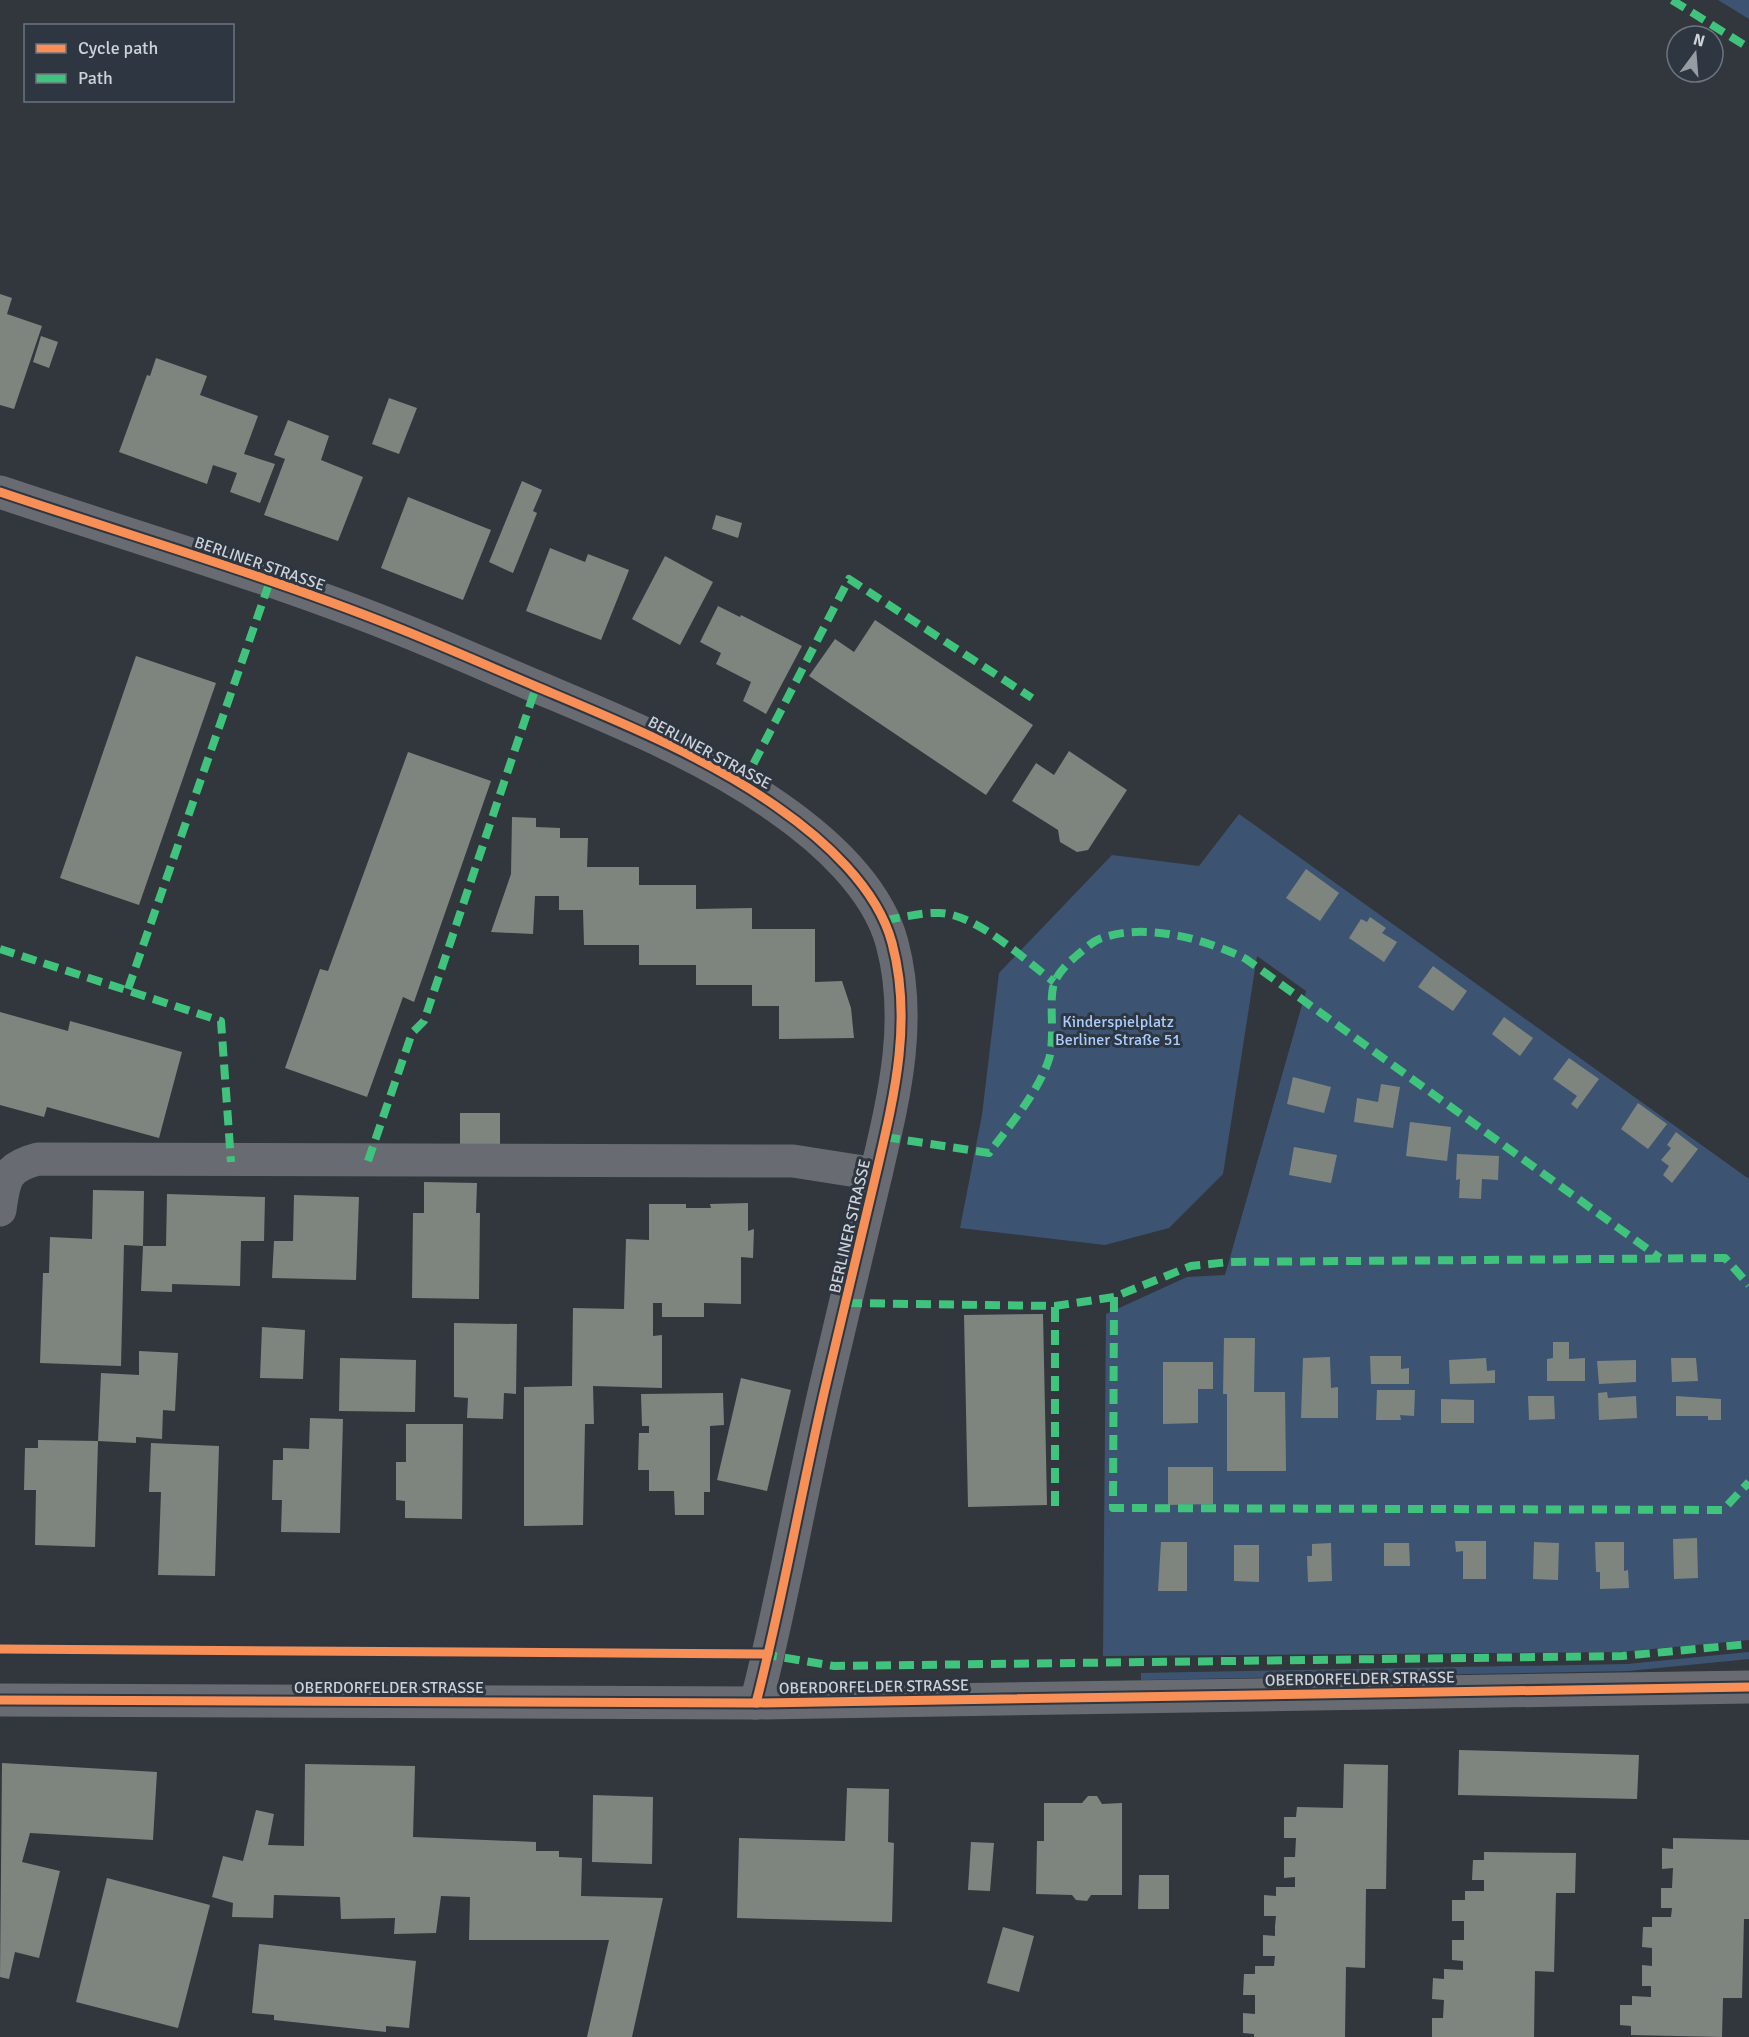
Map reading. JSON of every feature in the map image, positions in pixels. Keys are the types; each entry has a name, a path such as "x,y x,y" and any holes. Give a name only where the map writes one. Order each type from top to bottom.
{"street":[{"name":"BERLINER STRASSE","path":"0,492 270,581 392,626 642,732 743,784 780,809 810,833 850,872 885,920 899,975 902,1014 901,1055 756,1703"},
{"path":"0,1210 7,1175 20,1164 38,1159 794,1161 876,1174"},
{"name":"OBERDORFELDER STRASSE","path":"0,1700 756,1703 1749,1687"}],"green space":[{"path":"1718,0 1749,0 1749,19"},
{"name":"Kinderspielplatz Berliner Straße 51","path":"1239,814 1749,1179 1749,1640 1619,1652 1103,1656 1106,1314 1187,1277 1225,1275 1306,991 1257,956 1223,1174 1169,1228 1105,1245 960,1228 982,1115 999,973 1112,855 1199,866"},
{"path":"1749,1652 1749,1659 1628,1671 1141,1680 1141,1673 1627,1664"}],"building":[{"path":"0,294 12,298 7,314 42,326 14,409 0,405"},
{"path":"41,336 58,342 49,368 33,362"},
{"path":"156,358 207,376 200,395 258,416 244,454 275,464 260,503 230,492 237,473 213,465 207,484 119,452 147,375 150,376"},
{"path":"389,398 417,408 399,454 372,444"},
{"path":"288,420 329,436 321,460 363,477 338,541 264,515 285,459 274,455"},
{"path":"522,481 542,490 533,511 537,513 513,573 489,562"},
{"path":"408,497 491,530 463,600 381,568"},
{"path":"716,515 742,523 738,538 712,529"},
{"path":"550,548 585,562 588,554 629,570 601,640 526,611"},
{"path":"665,556 713,582 680,645 632,619"},
{"path":"718,606 802,646 766,714 743,701 751,682 716,664 721,653 700,642"},
{"path":"875,620 1033,725 986,795 809,676 835,639 854,652"},
{"path":"136,656 216,683 139,905 60,878"},
{"path":"1069,751 1127,790 1088,850 1077,852 1060,842 1058,830 1012,801 1036,763 1054,775"},
{"path":"408,752 491,781 414,1002 403,997 367,1097 285,1068 320,969 328,971"},
{"path":"512,817 536,818 536,827 560,828 560,838 588,838 587,867 639,867 639,885 696,885 696,909 752,908 752,929 815,929 815,982 842,981 851,1008 854,1038 779,1039 779,1006 752,1006 752,985 696,985 696,965 639,965 639,945 584,945 583,910 559,910 559,896 535,896 533,934 491,932 511,874"},
{"path":"1306,869 1339,893 1320,921 1286,898"},
{"path":"1370,917 1386,928 1382,933 1397,942 1384,962 1349,938 1361,919 1367,922"},
{"path":"1433,966 1467,991 1453,1011 1418,987"},
{"path":"0,1012 68,1031 70,1021 182,1052 159,1138 47,1107 44,1117 0,1105"},
{"path":"1504,1017 1533,1038 1520,1056 1492,1034"},
{"path":"1569,1058 1599,1079 1577,1109 1571,1104 1577,1096 1553,1079"},
{"path":"1293,1077 1331,1087 1324,1113 1287,1104"},
{"path":"1381,1084 1400,1087 1393,1128 1354,1122 1357,1098 1378,1102"},
{"path":"1638,1103 1667,1124 1648,1149 1621,1129"},
{"path":"460,1113 500,1113 500,1146 460,1147"},
{"path":"1410,1122 1451,1127 1447,1161 1406,1156"},
{"path":"1676,1132 1698,1149 1672,1183 1663,1175 1669,1166 1661,1160 1671,1148 1667,1145"},
{"path":"1294,1147 1337,1155 1331,1183 1289,1175"},
{"path":"1457,1154 1499,1156 1498,1180 1482,1179 1481,1199 1459,1198 1460,1179 1456,1180"},
{"path":"424,1182 477,1183 476,1213 480,1213 479,1299 412,1298 413,1213 424,1213"},
{"path":"93,1190 144,1191 143,1246 124,1245 121,1366 40,1363 43,1273 49,1273 50,1237 92,1239"},
{"path":"167,1194 265,1197 264,1241 241,1241 240,1286 172,1284 172,1292 141,1291 143,1246 166,1246"},
{"path":"294,1195 359,1197 356,1280 272,1278 274,1241 293,1241"},
{"path":"748,1203 748,1231 754,1229 753,1258 741,1257 741,1304 704,1303 704,1317 662,1317 662,1303 653,1303 653,1336 662,1335 662,1388 593,1386 594,1424 585,1424 583,1525 524,1526 524,1387 572,1386 573,1308 624,1309 626,1239 649,1240 649,1204 686,1204 686,1208 711,1208 710,1204"},
{"path":"1043,1314 1047,1505 968,1507 964,1315"},
{"path":"454,1323 517,1324 516,1394 504,1393 503,1419 467,1418 468,1398 454,1397"},
{"path":"262,1327 305,1330 303,1379 260,1378"},
{"path":"1224,1338 1255,1338 1254,1392 1285,1392 1286,1471 1227,1471 1227,1394 1223,1394"},
{"path":"1553,1342 1569,1342 1569,1359 1585,1358 1585,1381 1547,1381 1547,1359 1553,1358"},
{"path":"139,1351 178,1353 175,1411 163,1410 162,1439 136,1437 136,1443 98,1441 101,1373 139,1375"},
{"path":"1370,1356 1401,1356 1401,1369 1409,1368 1409,1384 1371,1384"},
{"path":"1330,1357 1331,1388 1338,1387 1338,1418 1301,1418 1303,1358"},
{"path":"340,1358 416,1360 415,1412 339,1411"},
{"path":"1486,1358 1487,1371 1495,1370 1495,1383 1450,1384 1449,1360"},
{"path":"1671,1358 1696,1358 1698,1381 1672,1382"},
{"path":"1636,1360 1636,1382 1599,1384 1597,1361"},
{"path":"1163,1362 1213,1362 1213,1389 1198,1389 1198,1423 1163,1424"},
{"path":"741,1378 791,1390 767,1491 717,1480"},
{"path":"1377,1390 1415,1390 1414,1416 1400,1415 1401,1420 1376,1420"},
{"path":"1607,1392 1608,1398 1636,1396 1637,1418 1599,1420 1598,1393"},
{"path":"723,1393 724,1425 710,1426 710,1492 704,1492 704,1515 675,1515 674,1491 649,1491 649,1470 638,1470 639,1433 649,1433 649,1426 642,1426 641,1394"},
{"path":"1528,1396 1554,1396 1555,1419 1529,1420"},
{"path":"1676,1396 1721,1399 1721,1420 1708,1420 1708,1416 1676,1416"},
{"path":"1441,1399 1474,1400 1474,1423 1441,1423"},
{"path":"310,1418 343,1419 340,1533 281,1532 282,1500 272,1500 273,1460 283,1460 283,1448 309,1449"},
{"path":"406,1424 463,1424 462,1519 405,1518 405,1501 396,1500 396,1462 406,1462"},
{"path":"38,1440 98,1441 95,1547 35,1545 36,1490 24,1490 25,1448 38,1448"},
{"path":"151,1443 219,1446 215,1576 158,1575 161,1492 149,1492"},
{"path":"1168,1467 1213,1467 1213,1504 1168,1505"},
{"path":"1697,1538 1698,1578 1674,1579 1673,1539"},
{"path":"1455,1541 1486,1541 1486,1579 1463,1579 1463,1551 1456,1552"},
{"path":"1161,1542 1187,1542 1187,1591 1158,1591"},
{"path":"1534,1542 1559,1543 1558,1580 1533,1579"},
{"path":"1595,1542 1624,1542 1624,1571 1628,1570 1629,1588 1600,1589 1600,1572 1596,1572"},
{"path":"1331,1543 1332,1581 1308,1582 1307,1556 1312,1556 1312,1544"},
{"path":"1384,1543 1409,1543 1410,1566 1384,1566"},
{"path":"1234,1545 1259,1545 1259,1582 1234,1581"},
{"path":"1459,1750 1639,1755 1637,1799 1458,1795"},
{"path":"2,1763 157,1772 153,1840 30,1833 22,1862 60,1871 39,1958 15,1952 9,1979 0,1977"},
{"path":"305,1764 415,1766 413,1837 536,1842 536,1851 559,1851 559,1857 582,1858 581,1896 663,1898 632,2037 587,2037 609,1940 469,1940 470,1897 441,1896 436,1933 394,1934 395,1918 341,1919 340,1897 274,1895 273,1918 232,1917 233,1903 212,1897 223,1856 243,1861 256,1810 274,1814 268,1845 304,1846"},
{"path":"1344,1764 1388,1765 1386,1889 1366,1889 1365,1968 1346,1967 1345,2037 1254,2037 1254,2034 1243,2033 1243,2013 1255,2014 1255,1995 1243,1995 1244,1974 1255,1974 1255,1966 1274,1966 1275,1956 1263,1956 1263,1935 1275,1936 1276,1916 1264,1916 1264,1895 1276,1896 1276,1887 1295,1887 1295,1877 1284,1878 1284,1857 1295,1857 1296,1838 1284,1838 1284,1817 1296,1817 1297,1807 1343,1808"},
{"path":"847,1788 889,1789 888,1842 894,1843 892,1922 737,1918 739,1838 845,1841"},
{"path":"593,1795 653,1797 652,1864 592,1862"},
{"path":"1088,1796 1097,1796 1102,1804 1122,1803 1122,1895 1091,1895 1087,1901 1076,1900 1072,1895 1036,1894 1037,1841 1044,1841 1044,1803 1082,1803"},
{"path":"1673,1838 1749,1840 1749,1919 1744,1919 1742,1998 1723,1998 1722,2037 1631,2035 1631,2026 1620,2025 1620,2005 1632,2005 1632,1996 1651,1997 1651,1986 1642,1986 1642,1965 1652,1966 1652,1948 1642,1947 1643,1927 1652,1927 1652,1917 1671,1917 1672,1908 1661,1908 1661,1888 1672,1888 1673,1868 1662,1869 1662,1848 1673,1849"},
{"path":"971,1842 994,1843 990,1891 968,1890"},
{"path":"1484,1852 1576,1853 1575,1893 1556,1893 1554,1972 1535,1971 1534,2037 1432,2037 1432,2018 1443,2018 1444,2000 1432,1999 1433,1978 1444,1979 1444,1969 1463,1970 1463,1961 1452,1960 1452,1940 1464,1940 1464,1921 1452,1921 1452,1900 1465,1900 1465,1891 1484,1891 1484,1880 1472,1880 1473,1860 1484,1860"},
{"path":"1139,1875 1169,1875 1169,1909 1138,1909"},
{"path":"107,1878 210,1905 178,2028 76,2002"},
{"path":"1003,1927 1034,1936 1019,1992 987,1983"},
{"path":"259,1944 416,1961 409,2028 386,2026 386,2032 274,2020 274,2015 252,2013"}],"marked path":[{"path":"1672,0 1749,48"},
{"path":"743,784 849,579 1032,698"},
{"path":"128,989 270,581"},
{"path":"368,1161 412,1033 424,1021 536,687"},
{"path":"885,920 933,913 955,916 985,930 1054,982"},
{"path":"885,1137 989,1153 1030,1098 1048,1062 1052,1042 1053,989 1055,981 1064,968 1089,945 1105,937 1122,933 1158,933 1196,940 1246,959 1660,1258"},
{"path":"0,949 221,1021 231,1162"},
{"path":"847,1303 1055,1306 1114,1297 1191,1266 1229,1262 1725,1258 1749,1285"},
{"path":"1114,1297 1113,1508 1723,1510 1749,1482"},
{"path":"1055,1306 1055,1506"},
{"path":"762,1654 834,1666 1622,1656 1749,1644"}],"cycle path":[{"path":"0,492 345,607 447,648 659,740 749,788 795,820 830,849 861,884 874,903 885,922 898,972 901,1030 895,1088 756,1703"},
{"path":"0,1649 768,1654"},
{"path":"0,1700 756,1703 1749,1687"}]}
